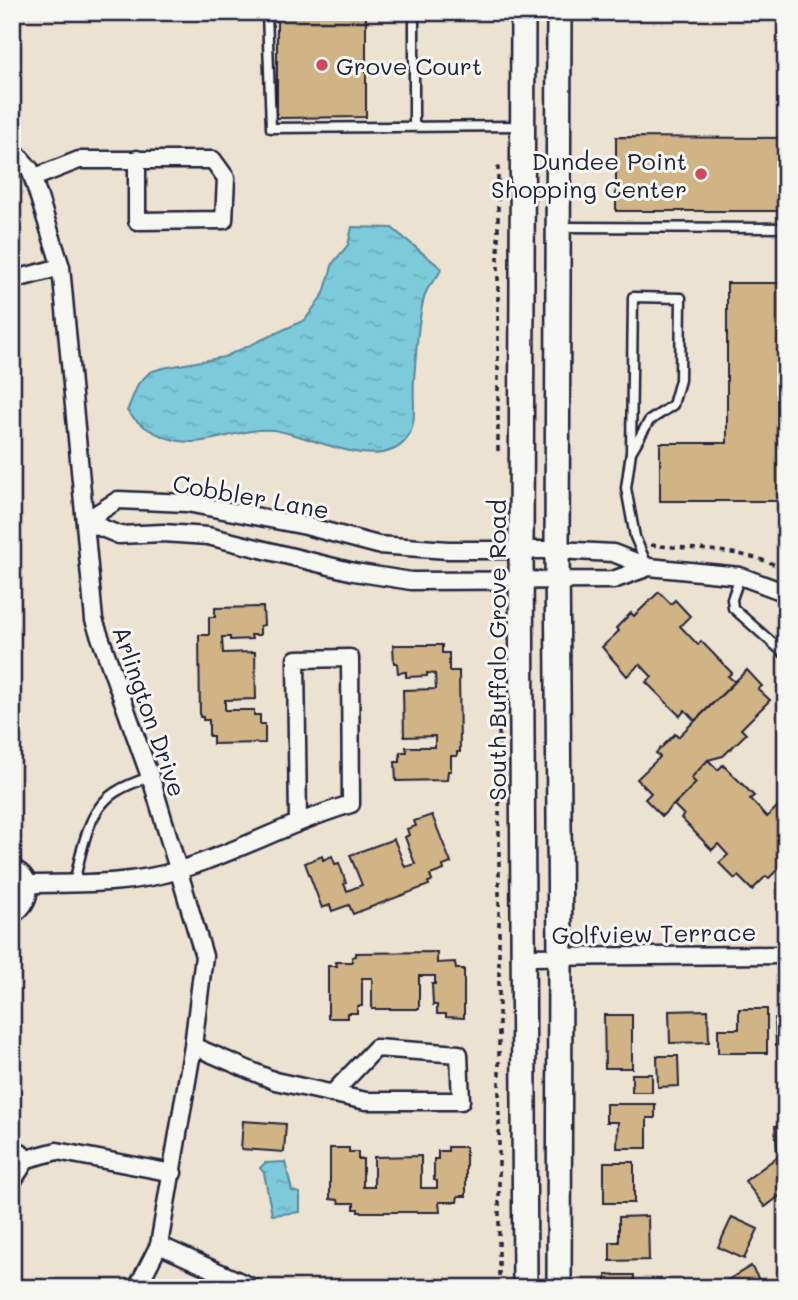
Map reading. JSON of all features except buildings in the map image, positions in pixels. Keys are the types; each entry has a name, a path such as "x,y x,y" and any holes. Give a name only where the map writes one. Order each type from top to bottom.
{"main road":[{"name":"South Buffalo Grove Road","path":"523,12 522,126 538,550 523,957 525,1288"},
{"name":"South Buffalo Grove Road","path":"559,12 558,226 538,550 560,957 559,1288"}],"street":[{"name":"Arlington Drive","path":"12,148 30,169 61,267 94,620 150,776 204,957 193,1046 159,1245 137,1288"},
{"path":"33,178 79,160 137,159 213,160 226,178 224,220 137,220 137,159"},
{"path":"12,280 61,267"},
{"name":"Cobbler Lane","path":"85,521 118,500 187,503 306,526 378,545 448,550 613,553 649,568"},
{"name":"Cobbler Lane","path":"85,521 120,535 163,533 208,536 381,578 411,581 613,580 649,568"},
{"path":"649,568 740,576 786,593"},
{"path":"29,884 132,881 179,870 255,842 298,821 351,804 350,658 296,659 298,821"},
{"path":"12,868 23,873 29,884 26,901 17,913 12,915"},
{"name":"Golfview Terrace","path":"523,957 786,955"},
{"path":"193,1046 275,1081 332,1094 366,1101 461,1101 459,1054 376,1048 332,1094"},
{"path":"12,1145 27,1159"},
{"path":"12,1182 27,1159 57,1151 173,1173"},
{"path":"159,1245 254,1288"}],"lane":[{"path":"267,12 271,128 522,126"},
{"path":"414,12 414,127"},
{"path":"558,226 786,229"},
{"path":"631,452 649,421 673,405 680,380 681,298 633,297 631,452 626,488 638,544 649,568"},
{"path":"740,576 732,599 733,608 786,655"},
{"path":"74,883 93,819 103,803 117,790 150,776"}],"path":[{"path":"498,166 498,466"},
{"path":"638,544 709,549 744,556 786,570"},
{"path":"499,654 499,1288"}],"water":[{"path":"352,227 392,228 441,268 427,290 421,309 413,420 405,441 392,450 377,454 341,449 272,430 184,442 148,429 127,411 138,384 150,372 224,357 305,320 324,293 333,263 348,245"},
{"path":"285,1162 292,1191 300,1193 300,1212 272,1215 264,1173 260,1168 265,1163"}],"place":[{"name":"Grove Court","path":"322,65"},
{"name":"Dundee Point Shopping Center","path":"701,174"}]}
